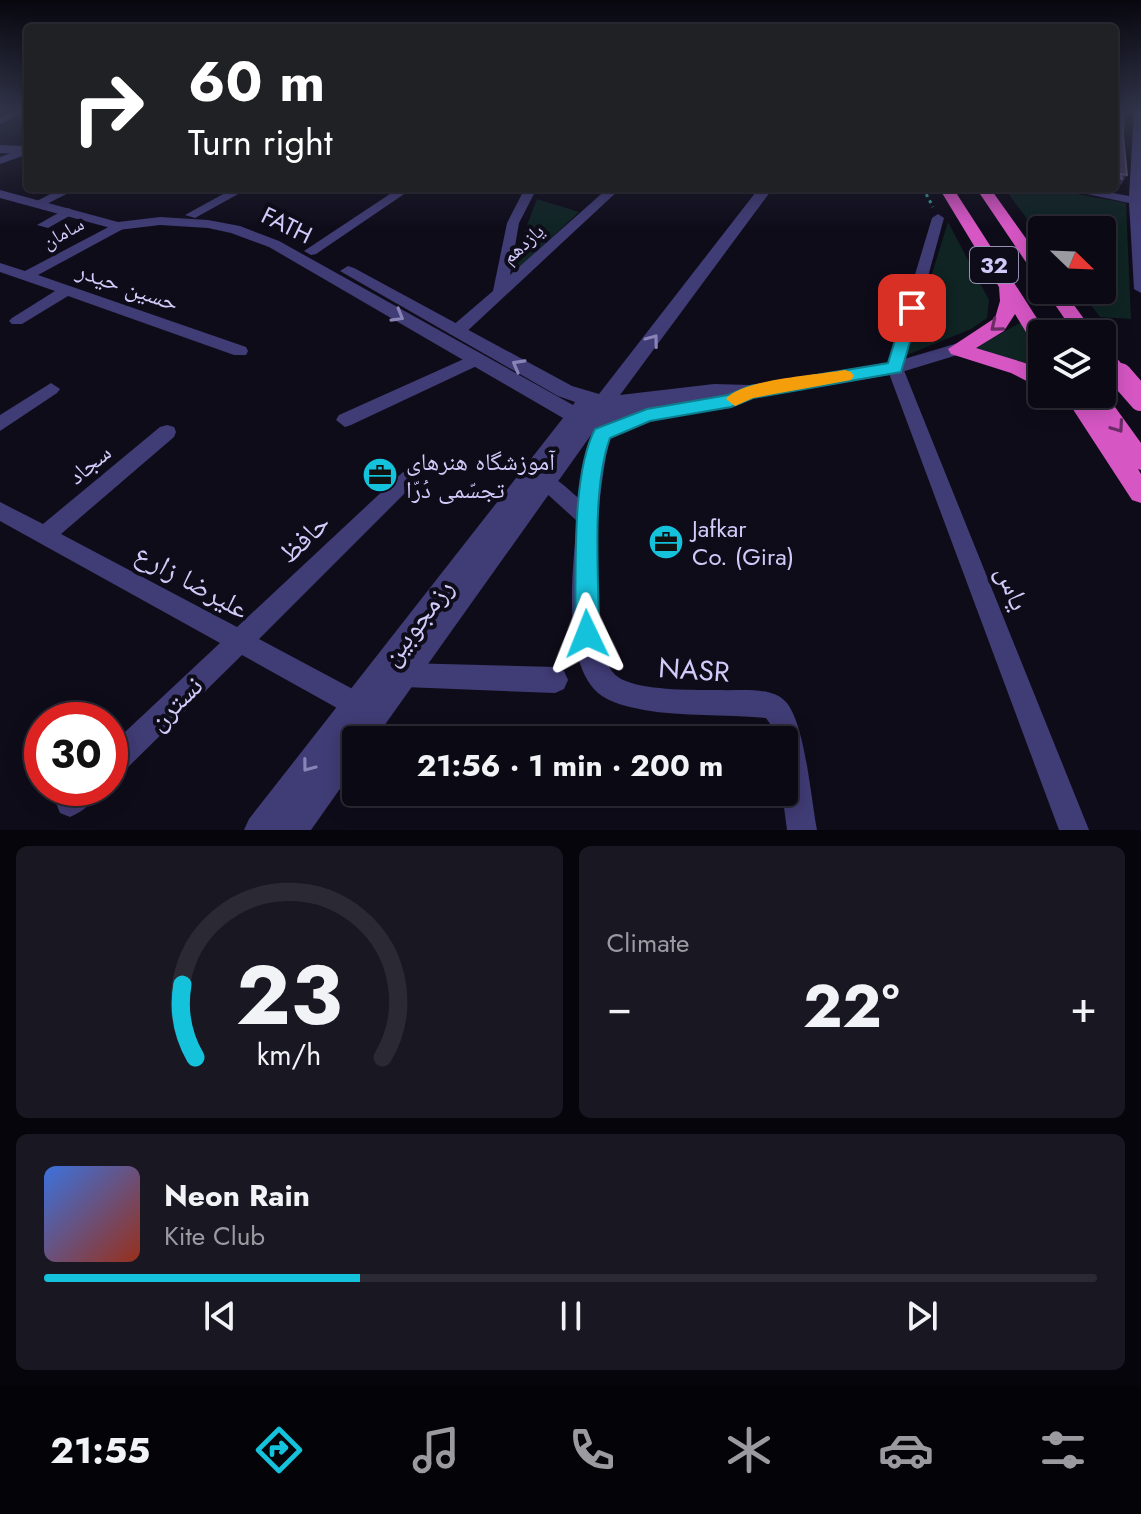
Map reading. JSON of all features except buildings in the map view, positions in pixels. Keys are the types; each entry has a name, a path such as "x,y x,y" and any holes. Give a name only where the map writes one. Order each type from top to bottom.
{"highway":[{"name":"32","path":"950,192 1028,320"},
{"path":"951,192 1042,320"},
{"name":"32","path":"988,192 1028,247"},
{"path":"988,192 1028,252"},
{"path":"958,349 1006,320 1011,305 1007,287"},
{"path":"958,349 1028,374"},
{"path":"1116,373 1141,404"},
{"path":"1086,408 1141,493"},
{"path":"1090,408 1141,461"}],"street":[{"path":"1139,150 1141,289"},
{"path":"0,161 24,152"},
{"path":"37,204 63,192"},
{"path":"185,218 235,192"},
{"path":"305,255 395,192"},
{"path":"500,291 513,223 529,192"},
{"name":"یازدهم","path":"451,337 611,192"},
{"name":"رزمجوبین","path":"260,830 365,709 763,192"},
{"path":"1087,192 1138,201"},
{"name":"FATH","path":"0,194 118,226 185,218 235,229 305,255 451,337 565,391 593,415"},
{"path":"43,225 67,212"},
{"path":"895,368 938,218"},
{"name":"سامان","path":"26,276 118,226"},
{"name":"حسین حیدر","path":"0,267 240,351"},
{"path":"17,321 67,290"},
{"name":"FATH","path":"451,337 475,360 593,415"},
{"path":"593,415 647,415 731,401 750,392 895,368 958,349"},
{"path":"345,420 475,360"},
{"name":"یاس","path":"895,368 1074,830"},
{"path":"593,415 640,401 723,388 750,392"},
{"path":"0,424 51,389"},
{"name":"رزمجوبین","path":"291,830 321,787 365,709 404,675 593,415"},
{"name":"NASR","path":"593,415 595,452 588,518 586,616 589,653 598,674 621,693 775,709 785,724 802,830"},
{"name":"سجاد","path":"45,535 167,432"},
{"name":"حافظ","path":"239,641 410,478"},
{"path":"544,482 588,518"},
{"name":"علیرضا زارع","path":"5,520 45,535 365,709"},
{"name":"نسترن","path":"128,748 239,641"},
{"path":"404,675 555,680"}],"green space":[{"path":"1007,192 1065,192 1126,203 1131,319 1100,317 1090,304 1116,304 1116,216 1028,216 1028,220"},
{"path":"537,199 579,212 512,275 516,254"},
{"path":"948,222 989,300 987,318 971,329 907,355"},
{"path":"1020,309 1028,322 1028,369 973,349 1020,323"}],"slow traffic":[{"path":"735,399 750,392 845,376"}],"place":[{"name":"آموزشگاه هنرهای تجسّمی دُرّا","path":"380,475"},
{"name":"Jafkar Co. (Gira)","path":"666,542"}],"route":[{"path":"587,634 588,518 595,452 602,434 647,415 731,401 750,392 895,368 912,308"}]}
